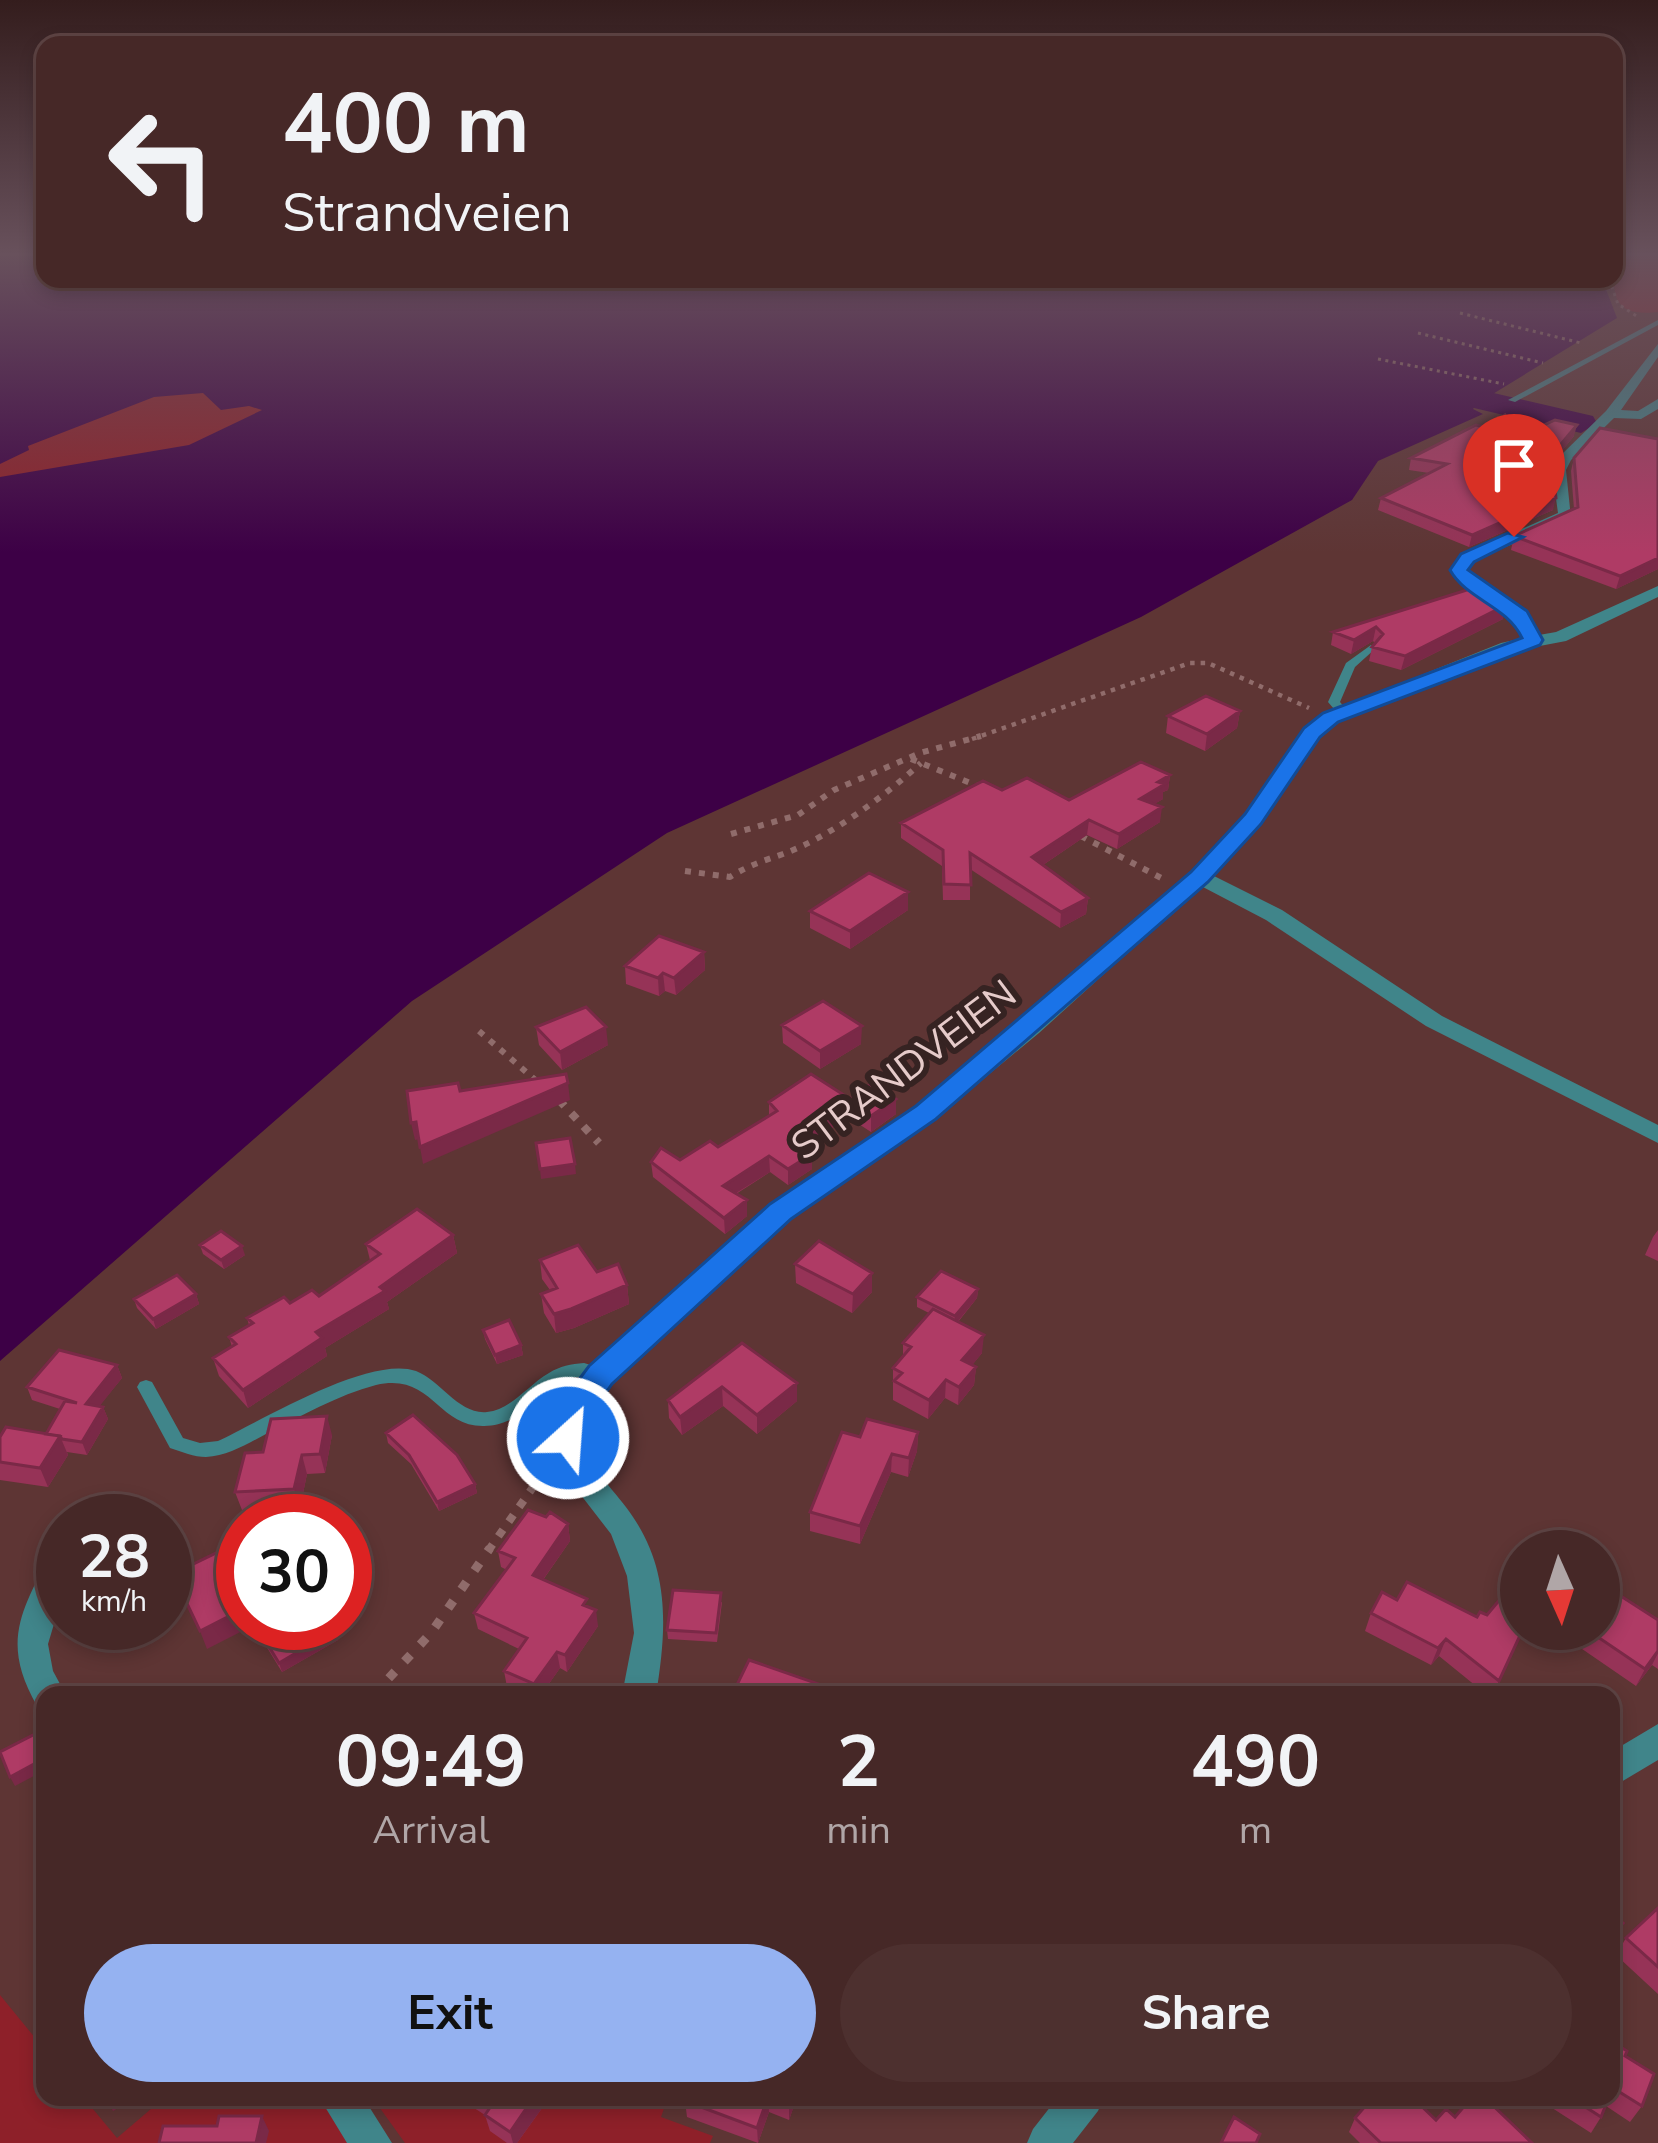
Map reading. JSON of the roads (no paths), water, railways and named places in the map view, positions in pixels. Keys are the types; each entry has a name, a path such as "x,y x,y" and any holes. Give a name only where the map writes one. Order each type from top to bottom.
{"street":[{"path":"1533,640 1520,615 1463,578 1459,570 1468,558 1566,514 1559,470 1565,458 1612,414 1655,353"},
{"path":"1612,414 1641,415 1658,403"},
{"name":"STRANDVEIEN","path":"641,1686 650,1633 643,1576 624,1528 588,1481 568,1438 575,1411 601,1375 781,1211 926,1113 1030,1028 1192,883 1253,819 1298,750 1337,716 1508,646 1560,637 1658,591"},
{"path":"1192,883 1274,914 1434,1021 1658,1136"},
{"path":"36,1623 29,1640 33,1674 42,1686"},
{"path":"1620,1766 1658,1739"},
{"path":"345,2106 372,2143"},
{"path":"1047,2143 1077,2106"}],"lane":[{"path":"1512,400 1598,353"},
{"path":"1337,716 1334,703 1350,665 1372,648"},
{"path":"146,1387 177,1443 200,1450 221,1448 369,1379 404,1374 423,1382 465,1416 485,1420 507,1414 566,1370 584,1366 601,1375"}],"waterway":[{"path":"1485,401 1581,423"}]}
